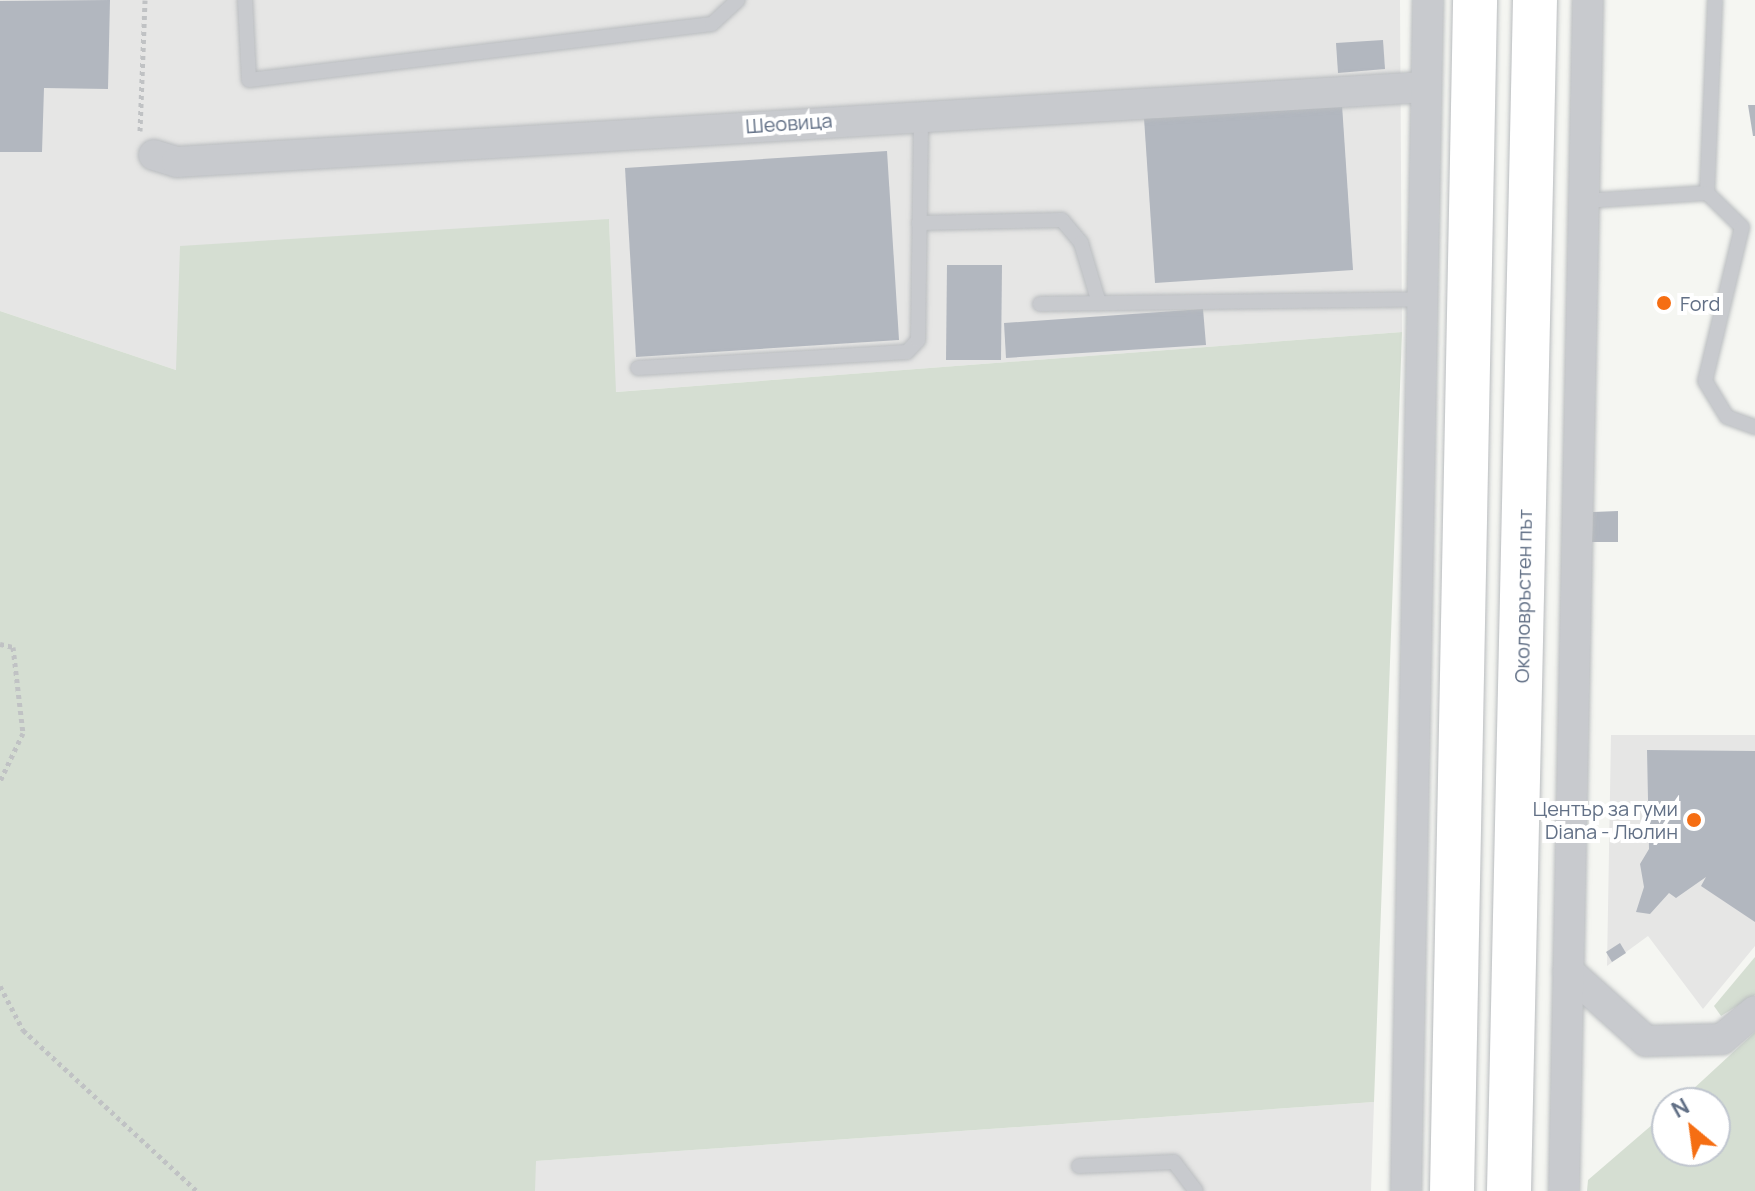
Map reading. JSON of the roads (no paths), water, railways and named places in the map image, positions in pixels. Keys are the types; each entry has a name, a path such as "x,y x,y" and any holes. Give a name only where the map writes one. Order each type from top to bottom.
{"highway":[{"path":"1460,0 1473,134"},
{"path":"1452,1191 1475,0"},
{"name":"Околовръстен път","path":"1509,1191 1535,0"},
{"path":"1534,133 1552,0"}],"street":[{"path":"1406,1191 1428,0"},
{"path":"1564,1191 1588,0"},
{"name":"Шеовица","path":"154,155 177,162 1425,87"},
{"path":"1568,971 1646,1041 1722,1039 1755,1011"}],"lane":[{"path":"245,0 249,80 712,24 738,0"},
{"path":"1707,193 1715,0"},
{"path":"638,368 907,352 918,340 921,115"},
{"path":"1584,201 1707,193 1742,227 1705,381 1727,417 1755,427"},
{"path":"919,223 1062,220 1081,243 1099,303"},
{"path":"1040,304 1422,299"},
{"path":"1079,1166 1174,1162 1196,1191"}],"place":[{"name":"Ford","path":"1664,303"},
{"name":"Център за гуми Diana - Люлин","path":"1694,820"}]}
